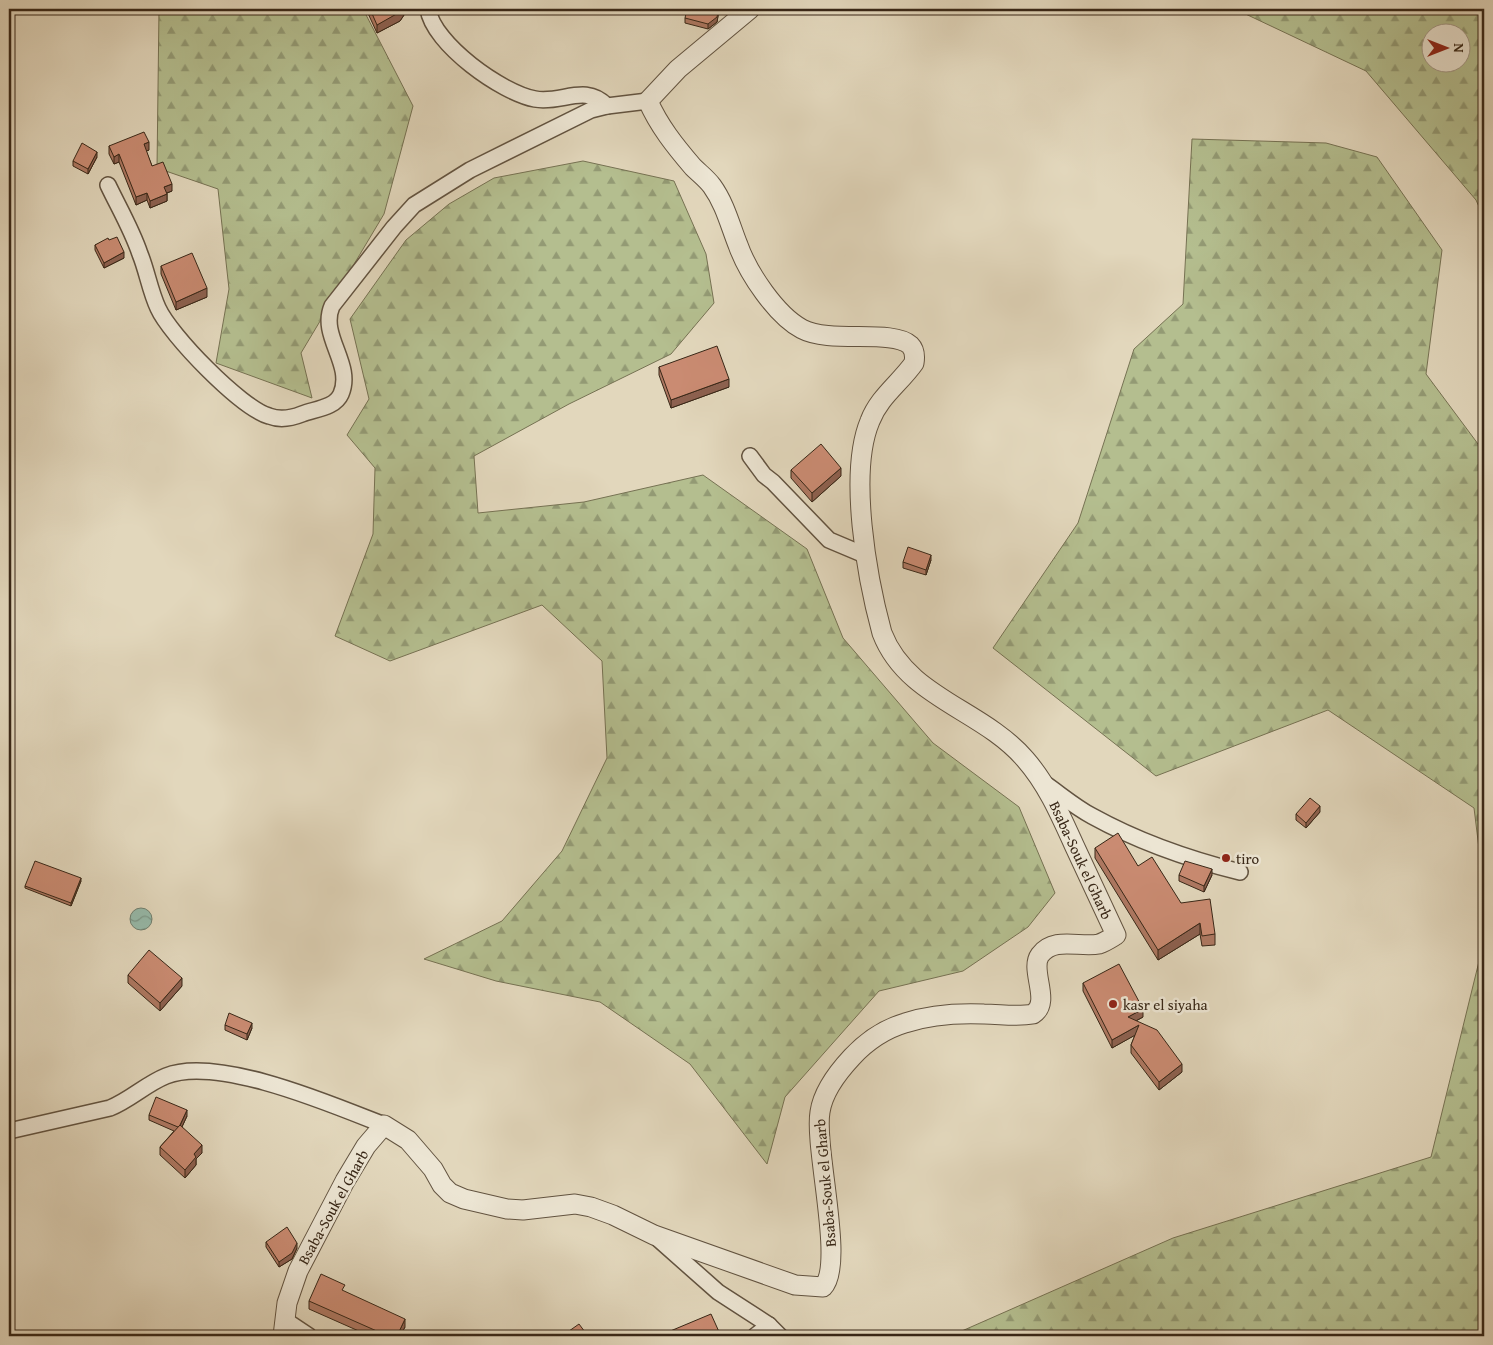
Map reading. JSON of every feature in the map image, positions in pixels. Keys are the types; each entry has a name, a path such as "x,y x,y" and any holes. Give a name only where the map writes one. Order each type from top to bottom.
{"street":[{"path":"428,9 429,17 451,47 502,87 532,99 546,100 590,94 600,98 607,106"},
{"path":"108,185 135,257 158,309 198,360 224,384 268,416 280,419 296,417 334,403 341,395 344,382 327,325 328,314 332,306 394,226 414,205 470,170 583,114 607,106 648,101 678,69 750,9"},
{"name":"Bsaba-Souk el Gharb","path":"284,1328 287,1302 298,1271 344,1182 366,1146 384,1125 408,1140 433,1169 442,1185 450,1193 464,1199 507,1209 523,1210 575,1204 590,1207 613,1215 654,1235 796,1285 818,1288 825,1284 831,1265 831,1245 818,1127 820,1110 825,1096 841,1068 870,1041 906,1022 950,1015 1033,1014 1039,1006 1038,959 1042,954 1055,945 1100,944 1116,935 1043,782 1025,758 997,731 947,703 925,687 896,660 882,633 866,556 861,472 865,435 876,409 914,363 913,351 910,345 894,338 820,335 808,332 791,322 750,271 738,246 722,202 711,185 660,126 648,101"},
{"path":"750,456 764,475 829,540 866,556"},
{"path":"1043,782 1090,816 1150,845 1198,861 1240,872"},
{"path":"9,1131 110,1108 124,1103 146,1086 166,1076 194,1070 214,1071 276,1086 384,1125"},
{"path":"654,1235 718,1292 769,1324 780,1336"},
{"path":"755,1336 769,1324"},
{"path":"284,1328 309,1336"}],"green space":[{"path":"159,9 363,9 413,106 384,214 301,353 312,398 216,363 229,289 218,189 157,168"},
{"path":"1235,9 1484,9 1484,218 1476,200 1366,71"},
{"path":"1192,139 1326,143 1377,157 1442,250 1426,374 1484,452 1484,889 1474,808 1328,710 1156,776 993,648 1078,523 1134,349 1183,304"},
{"path":"583,161 674,181 706,254 714,303 671,354 569,404 474,456 478,513 584,502 703,475 807,549 843,638 933,743 1019,807 1055,893 1028,927 963,971 879,991 785,1097 767,1164 690,1064 600,1002 496,981 424,959 502,921 562,851 607,758 602,661 542,605 390,661 335,636 373,534 375,468 347,435 369,399 350,319 406,240 449,204 494,178"},
{"path":"1484,941 1484,1336 955,1336 955,1334 1173,1238 1431,1157"}],"water":[{"path":"141,908 149,911 152,919 149,927 141,930 133,927 130,919 133,911"}],"building":[{"path":"370,9 402,9 377,25"},
{"path":"687,9 719,9 717,17 708,24 685,18"},
{"path":"144,132 149,142 144,144 152,166 163,162 172,184 164,187 167,194 150,201 147,193 136,197 119,154 114,157 109,146"},
{"path":"82,143 97,152 88,169 73,161"},
{"path":"117,237 124,252 104,263 95,245 108,238 109,240"},
{"path":"192,253 207,288 176,302 161,266"},
{"path":"717,346 729,379 671,400 659,367"},
{"path":"821,444 841,468 812,493 791,470"},
{"path":"908,547 931,555 926,570 903,562"},
{"path":"1310,798 1320,806 1306,823 1296,814"},
{"path":"1118,833 1138,866 1152,857 1181,903 1210,899 1215,934 1202,936 1200,923 1158,950 1095,848"},
{"path":"35,861 81,878 71,903 25,886"},
{"path":"1185,861 1212,869 1204,886 1179,875"},
{"path":"149,950 182,978 160,1003 128,975"},
{"path":"1119,964 1143,1009 1128,1017 1157,1030 1182,1064 1159,1082 1131,1045 1139,1025 1112,1040 1083,983"},
{"path":"229,1013 252,1023 247,1034 225,1025"},
{"path":"156,1097 187,1110 178,1127 149,1115"},
{"path":"180,1125 202,1145 194,1154 196,1157 185,1170 160,1147"},
{"path":"287,1227 297,1243 292,1253 279,1262 266,1242"},
{"path":"9,1229 13,1229 12,1249 9,1249"},
{"path":"321,1274 345,1285 342,1290 405,1319 397,1336 388,1336 309,1301"},
{"path":"711,1314 720,1334 714,1336 670,1336 668,1332"},
{"path":"579,1324 588,1336 562,1336"},
{"path":"36,1332 44,1336 34,1336"}],"place":[{"name":"tiro","path":"1226,858"},
{"name":"kasr el siyaha","path":"1113,1004"}]}
